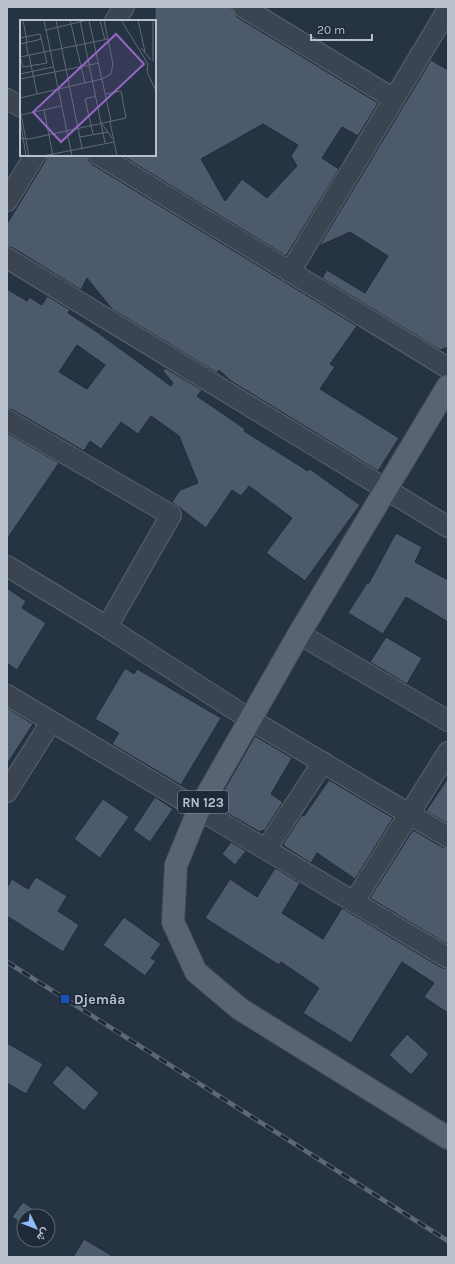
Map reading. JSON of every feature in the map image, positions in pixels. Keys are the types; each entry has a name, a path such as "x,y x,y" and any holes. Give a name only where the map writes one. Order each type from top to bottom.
{"main road":[{"name":"RN 123","path":"448,386 387,490 299,634 200,809 176,865 173,922 196,972 240,1009 448,1138"}],"street":[{"path":"116,20 124,7"},
{"path":"243,7 394,99"},
{"path":"290,272 448,8"},
{"path":"7,99 20,106"},
{"path":"7,201 34,156"},
{"path":"101,156 448,368"},
{"path":"7,258 448,527"},
{"path":"7,420 171,515 107,627"},
{"path":"7,566 107,627 251,720 448,837"},
{"path":"299,634 448,721"},
{"path":"7,695 448,958"},
{"path":"7,792 51,722"},
{"path":"354,902 448,752"},
{"path":"266,849 323,762"}],"building":[{"path":"155,7 231,7 237,17 378,103 358,136 342,127 322,158 339,169 286,256 123,156 156,156","holes":["263,124 298,145 291,156 297,166 267,198 242,179 225,201 201,159"]},
{"path":"431,60 448,70 448,347 440,350 322,278 327,270 365,293 388,256 350,232 319,246"},
{"path":"46,156 88,156 89,161 93,165 357,326 330,364 335,367 320,389 399,438 378,471 231,381 219,370 217,373 112,309 87,278 81,290 13,248 7,247 7,224 45,161"},
{"path":"7,289 27,301 29,297 42,305 47,296 70,310 68,313 97,332 171,386 173,383 163,371 165,368 202,390 197,396 245,429 244,431 308,471 310,469 360,505 305,581 266,553 292,518 249,486 241,496 232,490 206,528 172,502 180,490 198,483 179,436 151,416 138,434 121,422 101,449 90,441 84,451 13,410 7,409","holes":["77,345 105,365 87,389 59,372"]},
{"path":"7,433 59,463 7,539"},
{"path":"396,533 422,547 415,562 448,580 448,622 406,597 383,634 348,613 367,583 369,583"},
{"path":"7,588 26,601 22,608 46,623 17,670 7,663"},
{"path":"386,637 422,658 407,684 370,662"},
{"path":"125,668 134,674 137,669 221,718 181,785 112,744 119,733 95,719"},
{"path":"7,708 33,724 7,764"},
{"path":"255,736 292,758 271,794 283,802 264,831 262,830 260,832 215,806"},
{"path":"448,778 448,824 426,811"},
{"path":"329,780 393,818 355,879 317,853 311,863 283,844 302,815 304,816"},
{"path":"155,797 173,809 150,842 133,830"},
{"path":"103,799 129,817 100,858 74,839"},
{"path":"413,830 442,847 448,848 448,945 370,898"},
{"path":"231,842 246,851 235,865 222,854"},
{"path":"275,868 300,883 282,913 323,939 342,908 442,968 448,969 448,1013 424,997 434,983 402,962 351,1043 303,1013 319,988 281,962 279,965 205,918 230,879 257,897"},
{"path":"36,877 67,896 58,911 79,925 63,952 7,916 7,888 12,879 28,889"},
{"path":"124,917 161,944 151,958 156,961 145,976 103,945"},
{"path":"407,1034 429,1054 411,1075 389,1055"},
{"path":"7,1043 43,1064 26,1094 7,1083"},
{"path":"67,1065 99,1093 84,1111 52,1083"},
{"path":"23,1202 32,1208 19,1208"},
{"path":"16,1212 16,1220 12,1217"},
{"path":"84,1239 114,1257 73,1257"}],"railway":[{"path":"7,962 448,1241"}],"place":[{"name":"Djemâa","path":"65,999"}]}
